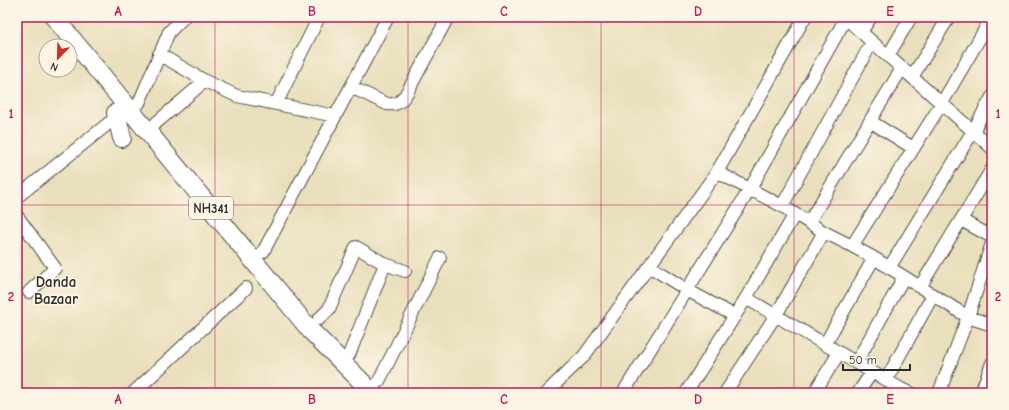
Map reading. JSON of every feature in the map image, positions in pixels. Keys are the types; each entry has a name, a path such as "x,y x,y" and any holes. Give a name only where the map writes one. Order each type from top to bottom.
{"highway":[{"name":"NH341","path":"54,17 147,122 311,331 376,387"},
{"path":"139,103 147,122"},
{"path":"113,118 122,138"},
{"path":"318,338 319,320"}],"street":[{"path":"139,103 169,32 184,17"},
{"path":"276,104 319,17"},
{"path":"263,252 388,17"},
{"path":"351,87 387,104 393,105 399,103 409,89 448,17"},
{"path":"546,393 584,356 718,172 805,17"},
{"path":"861,32 871,17"},
{"path":"888,56 911,17"},
{"path":"912,77 949,17"},
{"path":"852,246 942,103 992,17"},
{"path":"626,392 750,188 846,18 992,148"},
{"path":"782,206 872,42"},
{"path":"159,54 205,81 237,96 335,116"},
{"path":"809,222 902,68"},
{"path":"147,122 205,81"},
{"path":"889,268 973,131 992,97"},
{"path":"17,197 113,118"},
{"path":"870,120 914,148"},
{"path":"920,287 992,169"},
{"path":"718,172 750,188 824,232 874,258 968,316 992,325"},
{"path":"686,393 746,298 795,214"},
{"path":"17,216 55,268 29,292"},
{"path":"962,220 992,237"},
{"path":"725,393 776,315 824,232"},
{"path":"939,393 968,316 992,243"},
{"path":"319,320 329,309 356,247 385,264 405,271"},
{"path":"376,387 440,258"},
{"path":"825,344 874,258"},
{"path":"349,355 385,264"},
{"path":"649,266 687,290 735,316"},
{"path":"856,362 904,277"},
{"path":"133,393 246,288"},
{"path":"886,380 933,295"},
{"path":"746,298 909,393"},
{"path":"814,393 839,352"},
{"path":"981,393 992,363"},
{"path":"858,393 872,372"}],"district":[{"name":"Danda Bazaar","path":"56,290"}]}
